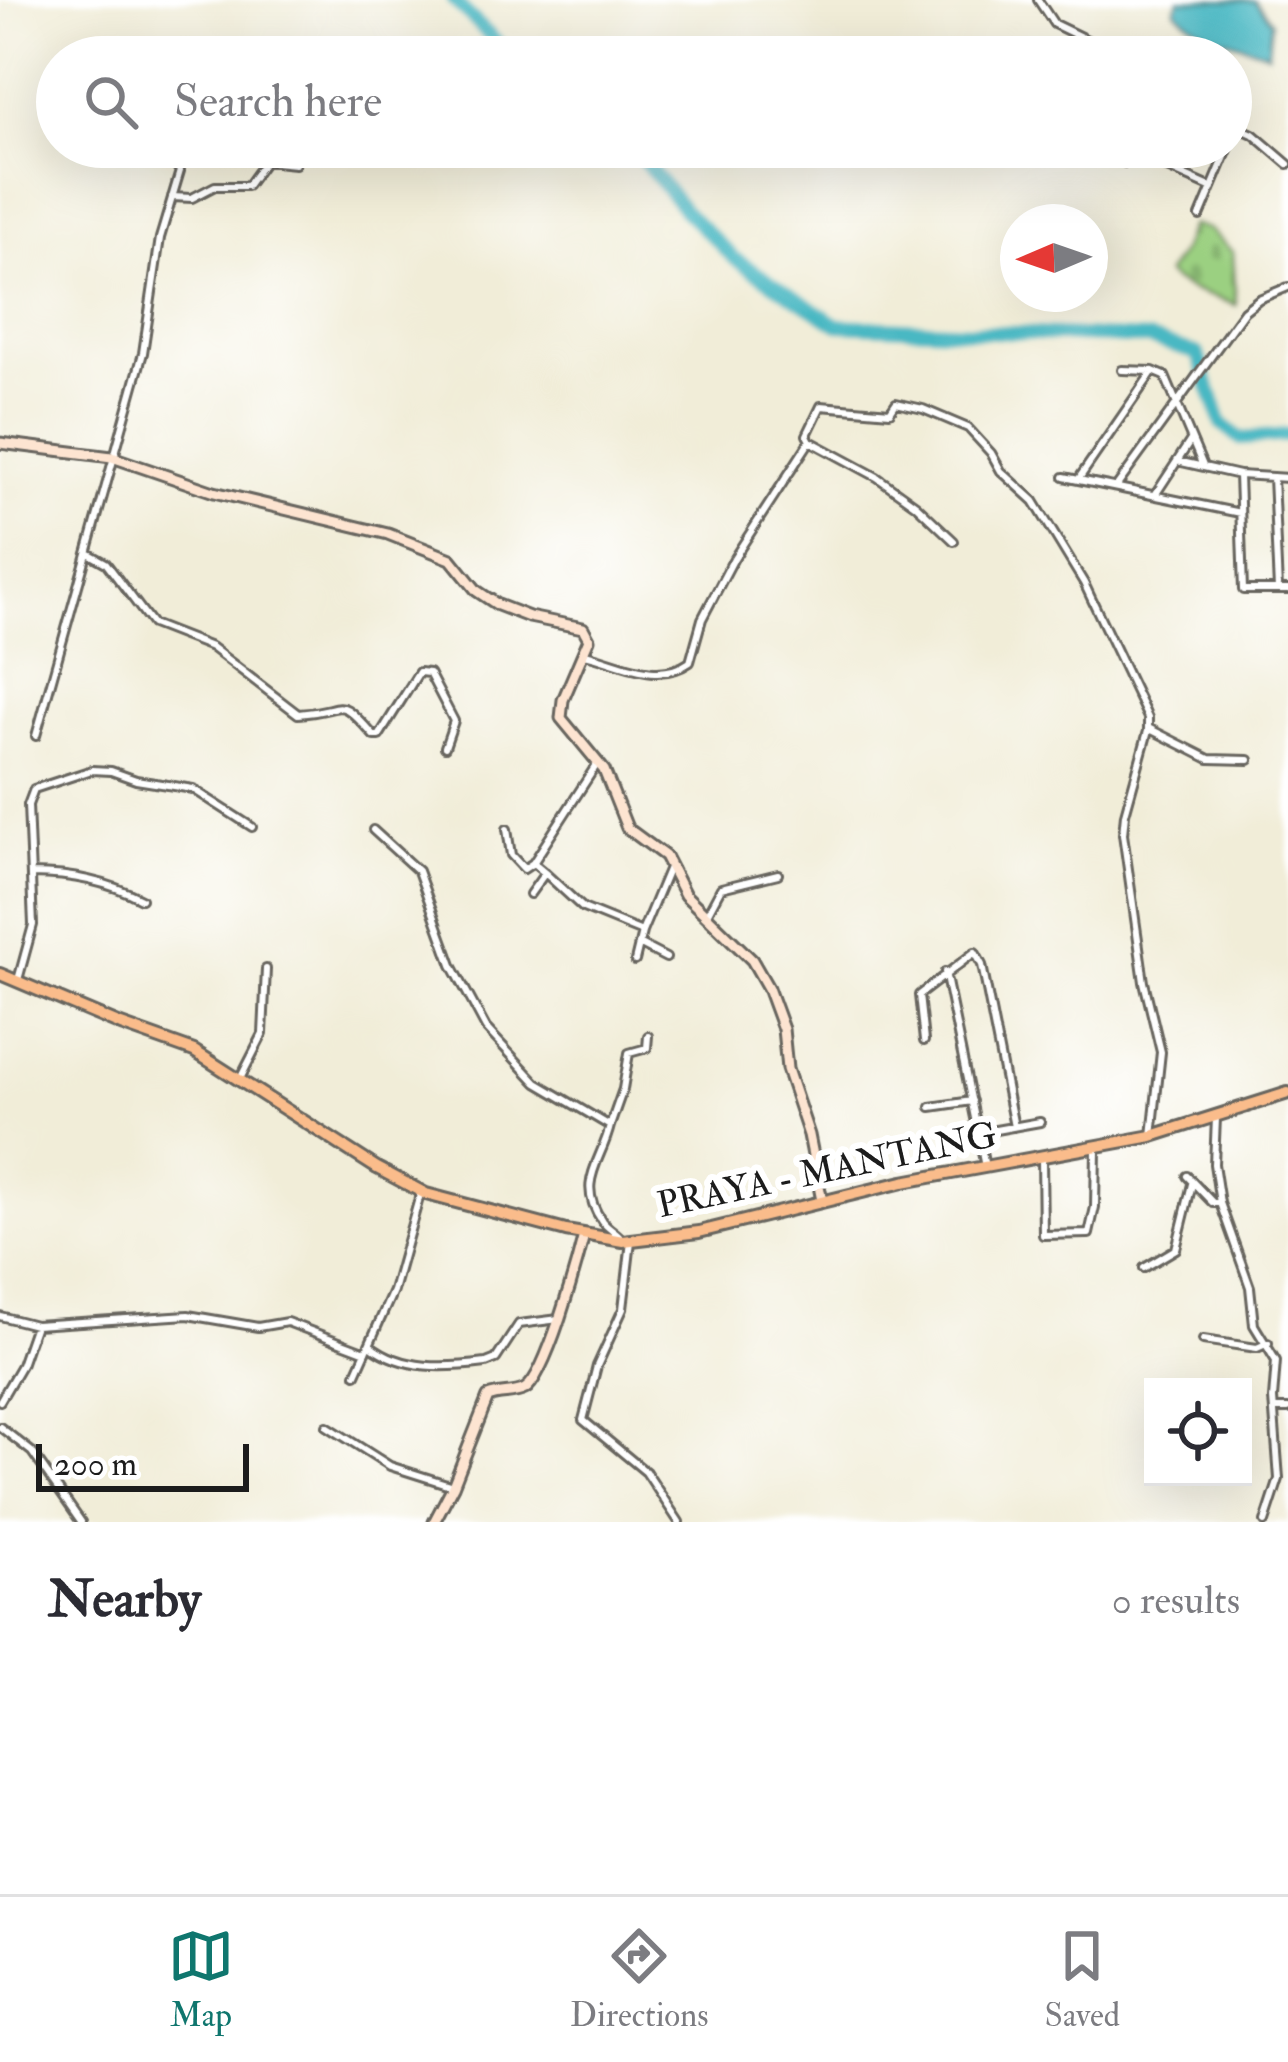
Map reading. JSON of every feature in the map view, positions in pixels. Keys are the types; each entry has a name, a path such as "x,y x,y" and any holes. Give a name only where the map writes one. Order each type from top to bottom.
{"main road":[{"name":"PRAYA - MANTANG","path":"0,974 194,1051 376,1168 444,1201 627,1241 699,1232 985,1167 1152,1136 1288,1093"}],"street":[{"path":"1038,0 1054,24 1079,36"},
{"path":"1252,138 1288,164"},
{"path":"36,736 143,353 160,238 179,168"},
{"path":"172,197 191,198 215,185 247,186 260,168"},
{"path":"1170,168 1210,187"},
{"path":"1200,216 1219,168"},
{"path":"1116,487 1210,354 1251,305 1288,287"},
{"path":"1121,370 1165,376 1203,466"},
{"path":"1080,478 1153,371"},
{"path":"954,541 877,477 810,441 807,434 816,411 825,405 890,412 896,403 971,430 1001,472 1039,508 1084,583 1146,711 1148,728 1123,834 1144,982 1161,1052 1152,1136"},
{"path":"1155,495 1191,440"},
{"path":"585,653 659,674 672,673 690,662 702,619 734,558 810,441"},
{"path":"0,443 112,457 214,492 388,534 451,559 477,591 498,604 529,617 584,628 589,638 563,700 561,718 599,761 624,823 670,865 685,896 705,919 752,960 777,1008 787,1069 809,1135 822,1202"},
{"path":"1177,461 1239,475 1288,478"},
{"path":"1239,475 1244,590 1288,590"},
{"path":"1064,477 1240,512"},
{"path":"1273,477 1278,590"},
{"path":"88,554 106,563 152,624 211,647 298,714 340,707 357,714 379,736 419,672 429,673 454,721 445,747"},
{"path":"1148,728 1209,760 1249,760"},
{"path":"507,829 513,858 524,869 533,863 599,761"},
{"path":"18,980 32,940 31,792 92,770 189,787 252,827"},
{"path":"373,830 418,872 452,965 486,1028 538,1083 610,1126"},
{"path":"533,863 585,909 642,932"},
{"path":"635,961 670,865"},
{"path":"530,894 545,873"},
{"path":"31,874 73,876 141,899"},
{"path":"705,919 722,889 731,883 778,874"},
{"path":"639,944 667,958"},
{"path":"924,1041 919,995 975,952 1014,1127"},
{"path":"240,1079 263,1034 266,969"},
{"path":"945,972 985,1167"},
{"path":"648,1036 647,1048 629,1052 623,1089 604,1147 591,1166 600,1217 627,1241 623,1309 597,1366 583,1420 646,1472 680,1522"},
{"path":"931,1108 972,1101"},
{"path":"1216,1118 1214,1164 1220,1203 1252,1295 1254,1324 1276,1360 1279,1479 1265,1522"},
{"path":"978,1133 1040,1122"},
{"path":"1042,1155 1043,1235 1089,1234 1095,1208 1096,1147"},
{"path":"1186,1175 1213,1203 1220,1203"},
{"path":"1144,1268 1176,1249 1192,1184"},
{"path":"356,1374 393,1292 421,1191"},
{"path":"434,1522 488,1397 520,1391 533,1382 584,1235"},
{"path":"0,1316 35,1325 188,1315 257,1327 287,1322 393,1361 440,1366 486,1364 496,1359 519,1324 559,1318"},
{"path":"0,1401 17,1373 35,1325"},
{"path":"1203,1340 1257,1348 1268,1343"},
{"path":"1274,1409 1288,1409"},
{"path":"327,1426 386,1464 453,1486"},
{"path":"0,1427 32,1452 81,1522"}],"green space":[{"path":"1191,225 1208,229 1233,252 1236,305 1190,289 1166,274"}],"water":[{"path":"1179,0 1255,1 1271,21 1268,53 1252,48 1252,36 1217,36 1175,10"}],"waterway":[{"path":"453,0 490,36"},
{"path":"650,168 684,210 735,259 838,325 1149,339 1198,354 1222,424 1241,439 1288,435"}]}
